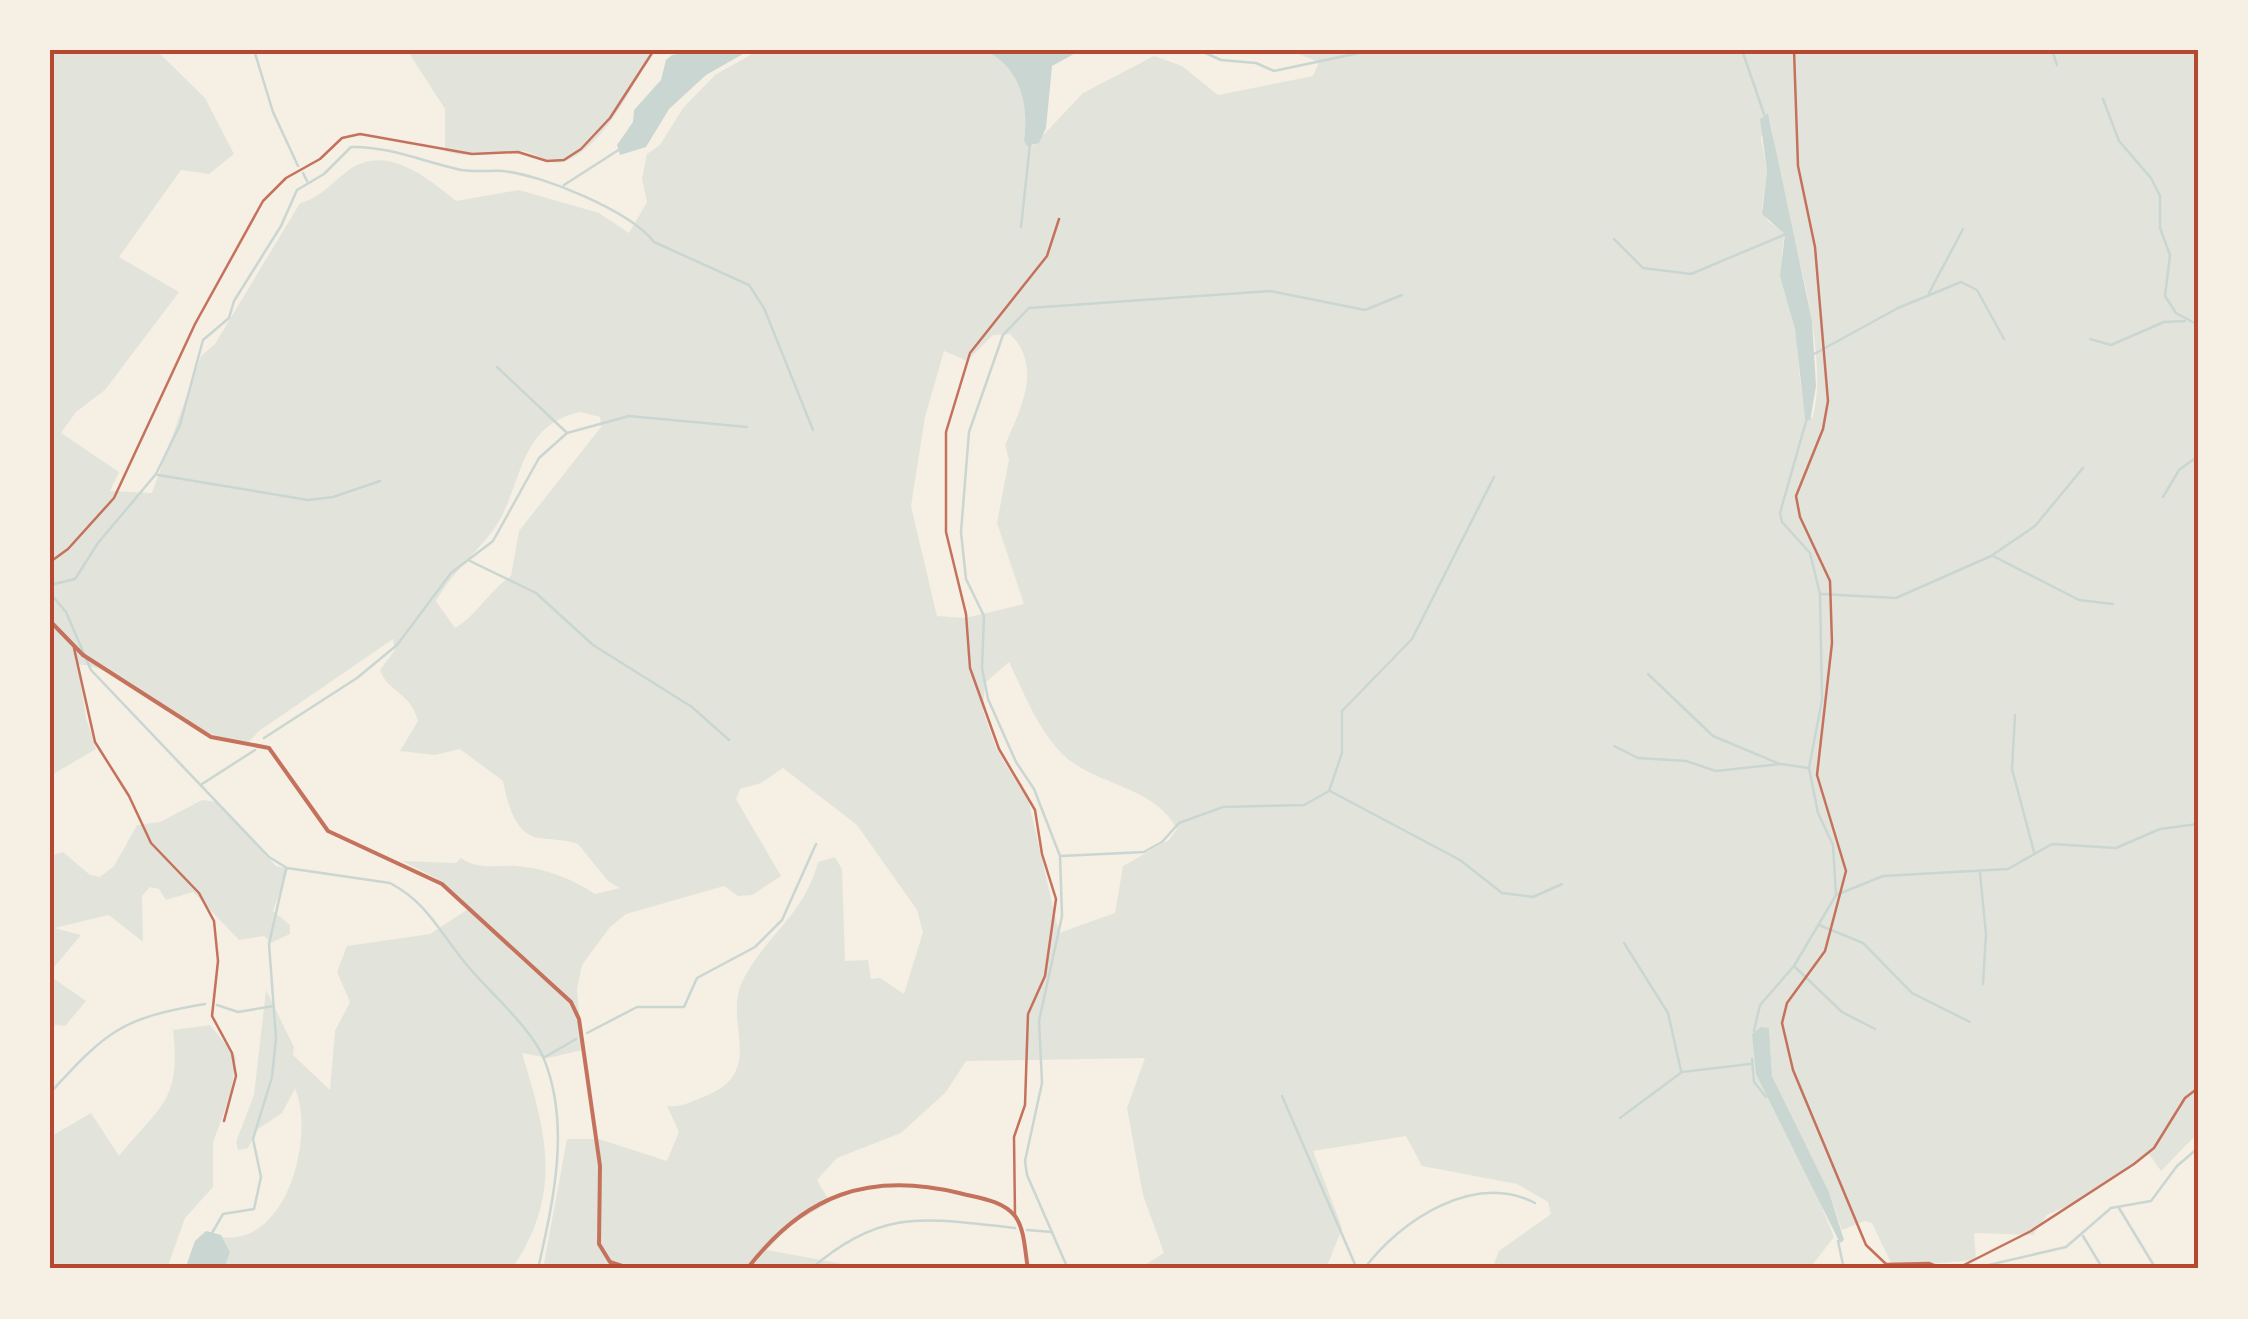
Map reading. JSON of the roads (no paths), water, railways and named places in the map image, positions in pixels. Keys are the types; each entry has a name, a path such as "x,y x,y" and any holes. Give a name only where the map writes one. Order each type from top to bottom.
{"street":[{"path":"50,562 68,549 114,498 178,357 240,237 263,201 286,178 320,158 342,138 360,134 472,154 518,152 554,162 570,158 610,118 654,50"},
{"path":"1794,50 1798,166 1815,247 1828,400 1824,430 1796,496 1800,517 1830,581 1832,643 1817,775 1846,872 1825,951 1787,1003 1782,1023 1793,1070 1866,1246 1886,1264 1929,1262 1944,1269"},
{"path":"1028,1269 1016,1217 1014,1137 1025,1105 1028,1014 1044,976 1056,900 1042,854 1035,810 999,748 970,668 966,614 946,532 946,432 970,353 1047,256 1058,219"},
{"path":"50,621 86,656 210,737 269,748 300,798 336,838 442,884 564,994 579,1018 600,1166 600,1248 610,1262 632,1269"},
{"path":"74,647 95,742 151,843 199,893 214,921 218,961 212,1016 232,1052 236,1076 224,1121"},
{"path":"1956,1269 2031,1231 2134,1164 2166,1134 2185,1098 2198,1088"},
{"path":"747,1269 796,1217 847,1192 876,1186 942,1190 996,1202 1016,1217"}],"waterway":[{"path":"254,50 273,112 298,166"},
{"path":"1199,50 1221,60 1256,63 1274,71 1373,50"},
{"path":"1742,50 1764,114"},
{"path":"2052,50 2057,65"},
{"path":"2103,99 2119,141 2151,178 2160,196 2160,228 2170,255 2165,296 2176,313 2198,325"},
{"path":"1021,227 1030,144"},
{"path":"50,585 75,579 98,543 156,474 180,425 203,340 229,318 234,301 281,226 297,190 324,174 351,147 391,151 463,170 503,171 540,179 606,207 654,242 749,285 764,308 813,430"},
{"path":"564,185 620,149"},
{"path":"303,173 307,181"},
{"path":"1929,293 1963,229"},
{"path":"1614,239 1643,268 1691,274 1786,234"},
{"path":"1814,354 1898,308 1961,282 1977,290 2004,339"},
{"path":"1068,1269 1027,1175 1025,1161 1042,1083 1039,1021 1062,916 1060,856 1034,789 1016,762 988,699 982,668 984,616 966,579 961,532 969,432 1003,335 1029,308 1270,291 1365,310 1402,295"},
{"path":"2090,339 2111,345 2164,322 2185,321"},
{"path":"497,367 566,432"},
{"path":"264,738 357,678 397,645 451,573 493,541 539,458 567,433 629,416 747,427"},
{"path":"1754,1031 1760,1005 1794,966 1836,895 1833,845 1818,813 1809,768 1822,700 1820,594 1810,553 1782,522 1780,513 1807,418"},
{"path":"2163,497 2179,470 2198,456"},
{"path":"1821,594 1896,598 1991,556 2035,526 2083,468"},
{"path":"158,475 308,500 333,497 380,481"},
{"path":"1061,856 1144,852 1162,842 1179,823 1223,807 1304,805 1329,791 1342,753 1342,711 1412,639 1494,477"},
{"path":"1993,556 2079,600 2113,604"},
{"path":"470,561 536,593 593,645 692,707 729,740"},
{"path":"50,593 66,612 91,670 269,857 287,868 390,883 402,890 422,907 472,971 529,1033 544,1059 552,1085 558,1137 554,1191 538,1269"},
{"path":"1648,674 1713,736 1780,764"},
{"path":"2015,715 2012,769 2034,852"},
{"path":"1614,746 1638,758 1686,761 1716,771 1781,764 1808,768"},
{"path":"202,784 255,750"},
{"path":"1330,791 1460,860 1502,893 1533,897 1562,884"},
{"path":"1836,895 1883,876 2008,869 2052,844 2116,848 2160,829 2198,824"},
{"path":"587,1033 637,1007 684,1007 697,978 755,947 782,920 816,844"},
{"path":"212,1233 223,1214 254,1209 261,1177 253,1139 272,1077 276,1038 269,944 286,869"},
{"path":"1980,873 1986,934 1983,984"},
{"path":"1819,925 1863,943 1912,993 1970,1022"},
{"path":"1624,943 1668,1013 1681,1071"},
{"path":"1795,967 1842,1012 1875,1029"},
{"path":"50,1093 86,1055 117,1030 153,1015 205,1004"},
{"path":"217,1005 238,1012 273,1006"},
{"path":"545,1057 576,1039"},
{"path":"1752,1059 1754,1082 1766,1097"},
{"path":"1620,1118 1682,1072 1750,1064"},
{"path":"1282,1096 1357,1269"},
{"path":"1971,1269 2066,1247 2111,1208 2151,1201 2177,1166 2198,1148"},
{"path":"1364,1269 1398,1233 1419,1218 1464,1197 1512,1195 1535,1203"},
{"path":"2119,1208 2156,1269"},
{"path":"811,1269 861,1235 885,1226 932,1220 1015,1228"},
{"path":"1027,1230 1052,1232"},
{"path":"2083,1236 2103,1269"},
{"path":"1838,1241 1844,1269"}]}
